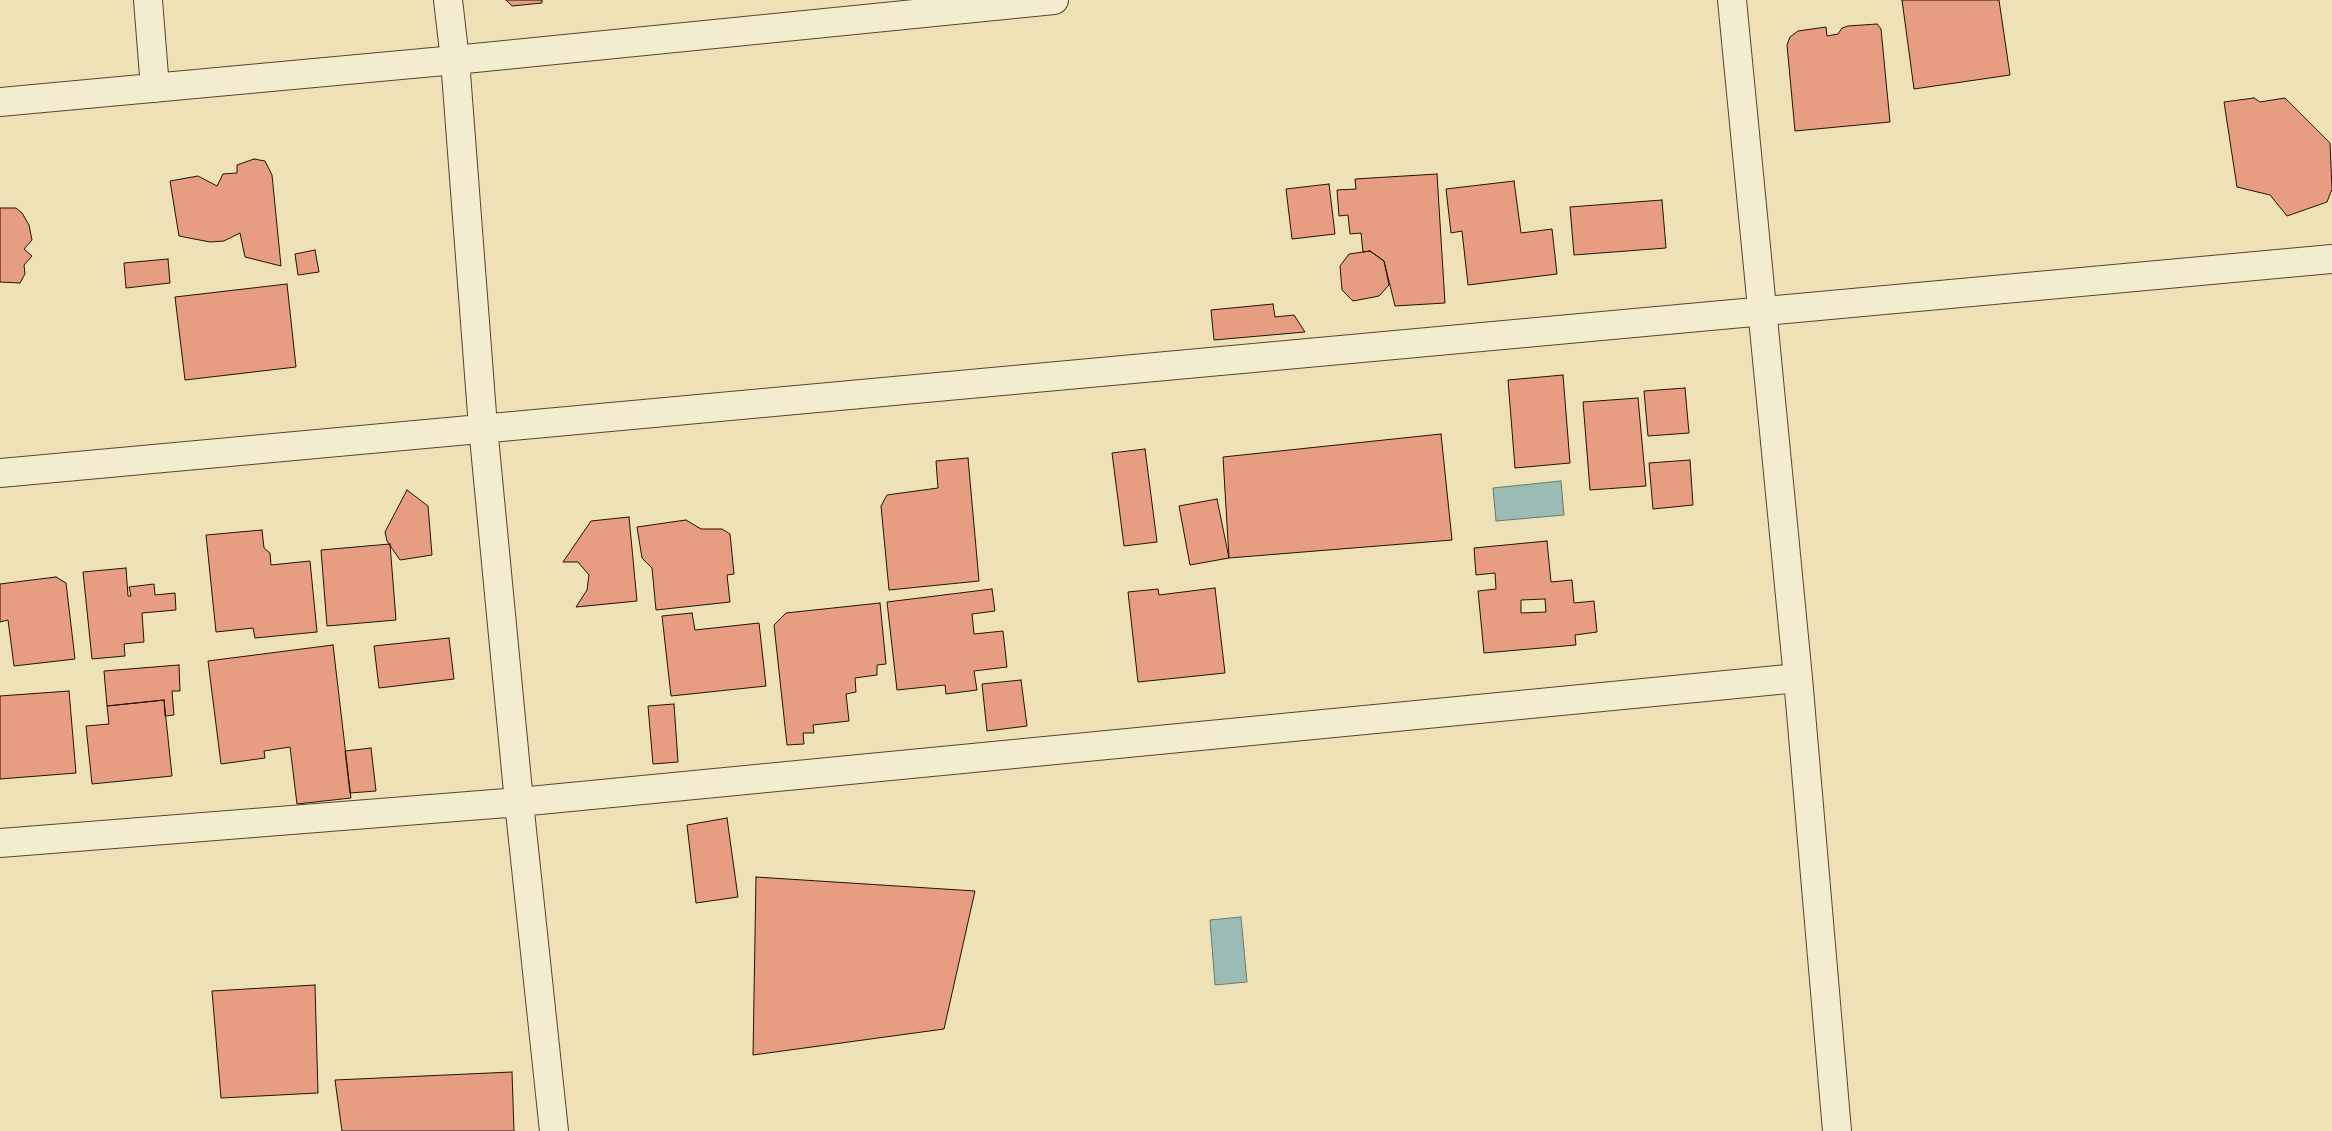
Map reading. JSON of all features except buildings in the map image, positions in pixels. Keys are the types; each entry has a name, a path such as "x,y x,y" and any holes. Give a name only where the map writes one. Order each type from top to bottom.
{"street":[{"path":"148,0 156,88"},
{"path":"448,0 455,60 483,427 518,802 554,1131"},
{"path":"0,102 455,60 1054,0"},
{"path":"1732,0 1798,678 1837,1131"},
{"path":"0,473 483,427 2332,259"},
{"path":"0,843 518,802 1798,678"}],"water":[{"path":"1561,481 1564,515 1496,521 1493,488"},
{"path":"1241,917 1247,982 1215,985 1210,920"}]}
